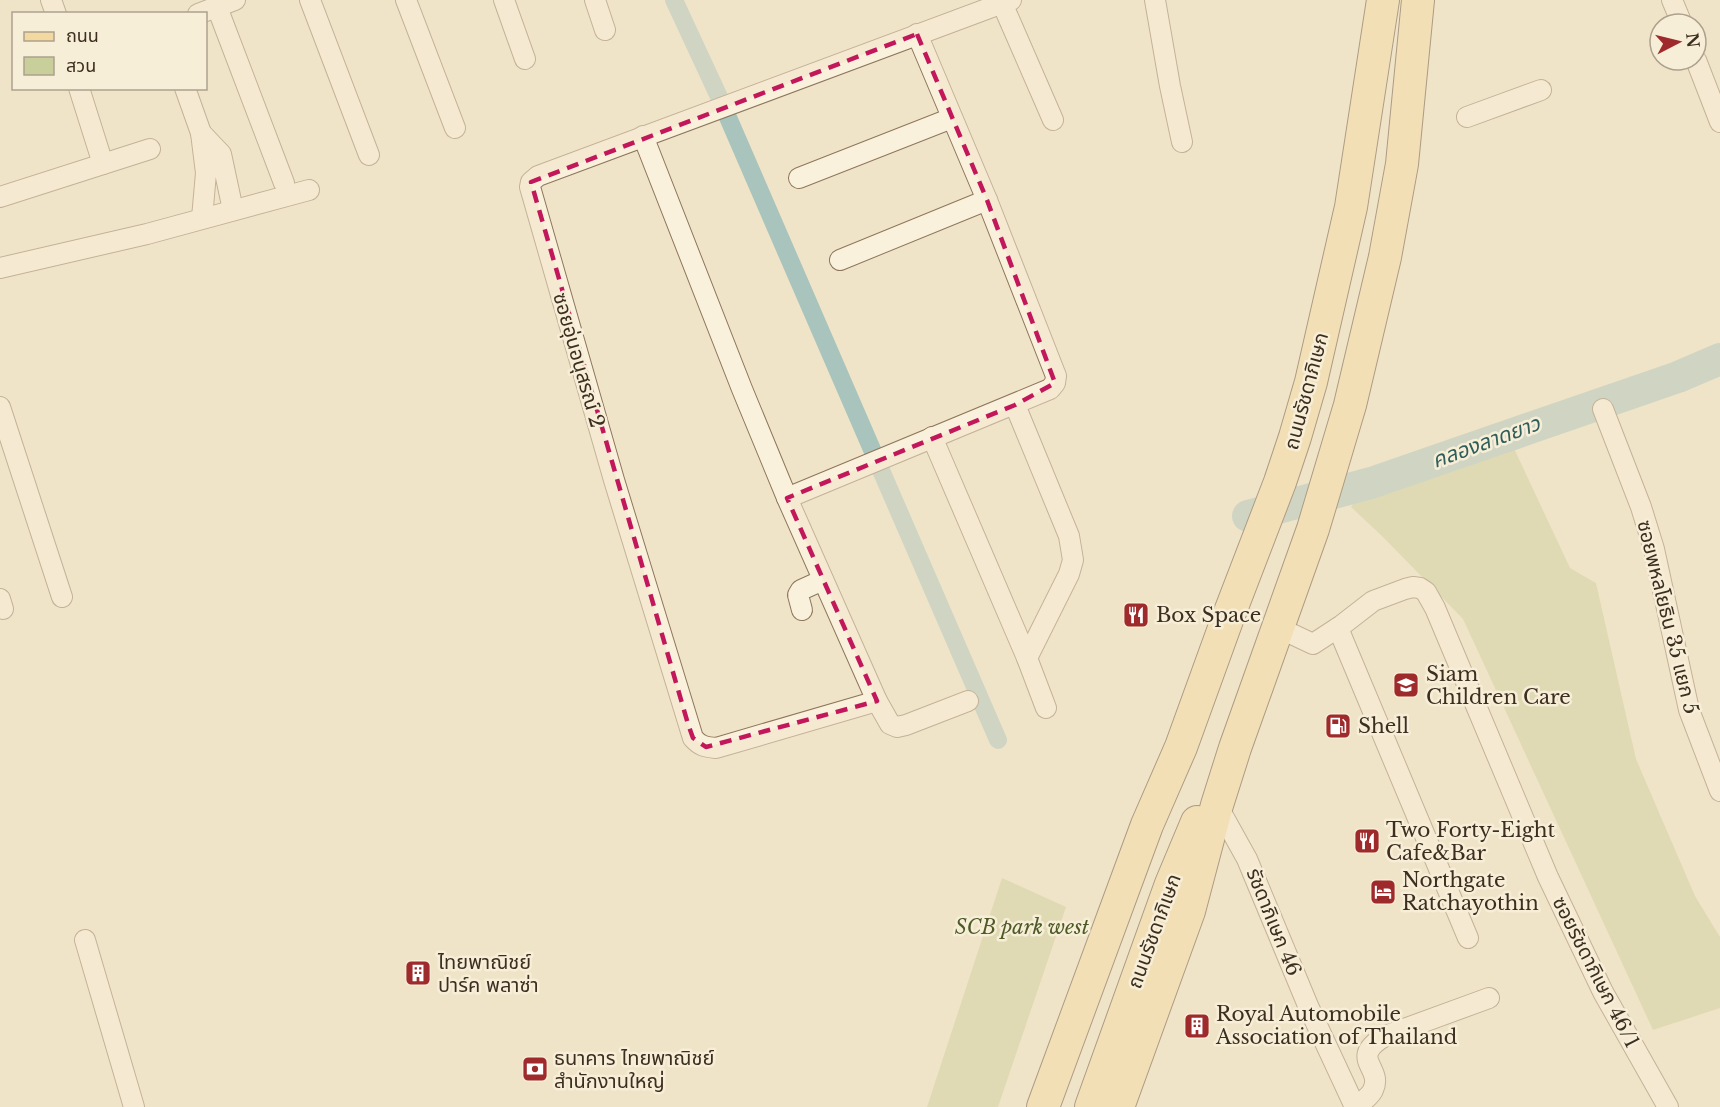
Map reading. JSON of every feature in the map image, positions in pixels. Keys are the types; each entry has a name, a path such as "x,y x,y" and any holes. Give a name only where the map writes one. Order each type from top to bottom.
{"main road":[{"path":"1375,0 1377,48"},
{"name":"ถนนรัชดาภิเษก","path":"1043,1107 1147,825 1173,768 1295,437 1311,381 1351,207 1383,0"},
{"name":"ถนนรัชดาภิเษก","path":"1118,1107 1189,911 1217,805 1313,529 1350,405 1385,257 1402,164 1418,0"},
{"path":"1408,97 1431,40 1438,0"},
{"name":"ถนนรัชดาภิเษก","path":"1091,1107 1171,884 1202,809 1231,762"},
{"name":"ถนนรัชดาภิเษก","path":"1069,1107 1165,837 1171,813 1173,768"}],"street":[{"path":"310,0 369,155"},
{"path":"406,0 455,128"},
{"path":"504,0 525,58"},
{"path":"595,0 605,30"},
{"path":"1155,0 1182,142"},
{"path":"1006,2 1053,120"},
{"name":"ซอยอุ่นอนุสรณ์ 2","path":"877,701 716,748 698,744 693,738 614,480 530,187 531,182 538,176 1006,2"},
{"path":"203,12 226,3 284,183"},
{"path":"787,498 1015,405 1050,389 1055,383 1056,376 987,200 917,34"},
{"path":"1701,72 1720,122"},
{"path":"80,90 103,164"},
{"path":"186,90 201,133 206,173 202,218"},
{"path":"1467,117 1541,90"},
{"path":"799,178 952,118"},
{"path":"201,133 221,154 233,210"},
{"path":"644,136 742,389 787,498 877,701 890,724 897,728 968,701"},
{"path":"0,197 150,148"},
{"path":"0,268 147,234 309,190"},
{"path":"840,260 987,200"},
{"path":"1015,405 1069,536 1073,560 1069,574 1027,658"},
{"path":"0,407 62,597"},
{"name":"ซอยพหลโยธิน 35 แยก 5","path":"1603,409 1647,524 1689,710 1720,791"},
{"path":"932,437 1047,708"},
{"path":"802,610 798,595 801,590 823,580"},
{"name":"ซอยรัชดาภิเษก 46/1","path":"1279,628 1313,644 1373,601 1413,587 1426,592 1435,608 1548,878 1603,992 1668,1107"},
{"path":"1338,628 1468,938"},
{"name":"รัชดาภิเษก 46","path":"1217,805 1247,859 1309,1008 1355,1107"},
{"path":"85,940 134,1107"},
{"path":"1355,1107 1374,1089 1374,1077 1368,1059 1368,1051 1373,1043 1385,1036 1489,998"}],"highlighted area":[{"path":"917,34 987,200 1055,383 1015,405 787,498 877,701 706,747 693,738 688,724 531,182"}],"green space":[{"path":"1512,444 1570,568 1596,583 1636,759 1695,896 1720,937 1720,1008 1653,1030 1463,619 1351,507 1359,495"},
{"name":"SCB park west","path":"1002,878 1066,907 998,1107 927,1107"}],"waterway":[{"path":"674,0 720,99 998,740"},
{"name":"คลองลาดยาว","path":"1248,516 1371,483 1678,377 1720,359"}],"place":[{"name":"Box Space","path":"1136,615"},
{"name":"Siam Children Care","path":"1406,685"},
{"name":"Shell","path":"1338,726"},
{"name":"Two Forty-Eight Cafe&Bar","path":"1367,841"},
{"name":"Northgate Ratchayothin","path":"1383,892"},
{"name":"ไทยพาณิชย์ ปาร์ค พลาซ่า","path":"418,973"},
{"name":"Royal Automobile Association of Thailand","path":"1197,1026"},
{"name":"ธนาคาร ไทยพาณิชย์ สำนักงานใหญ่","path":"535,1069"}]}
